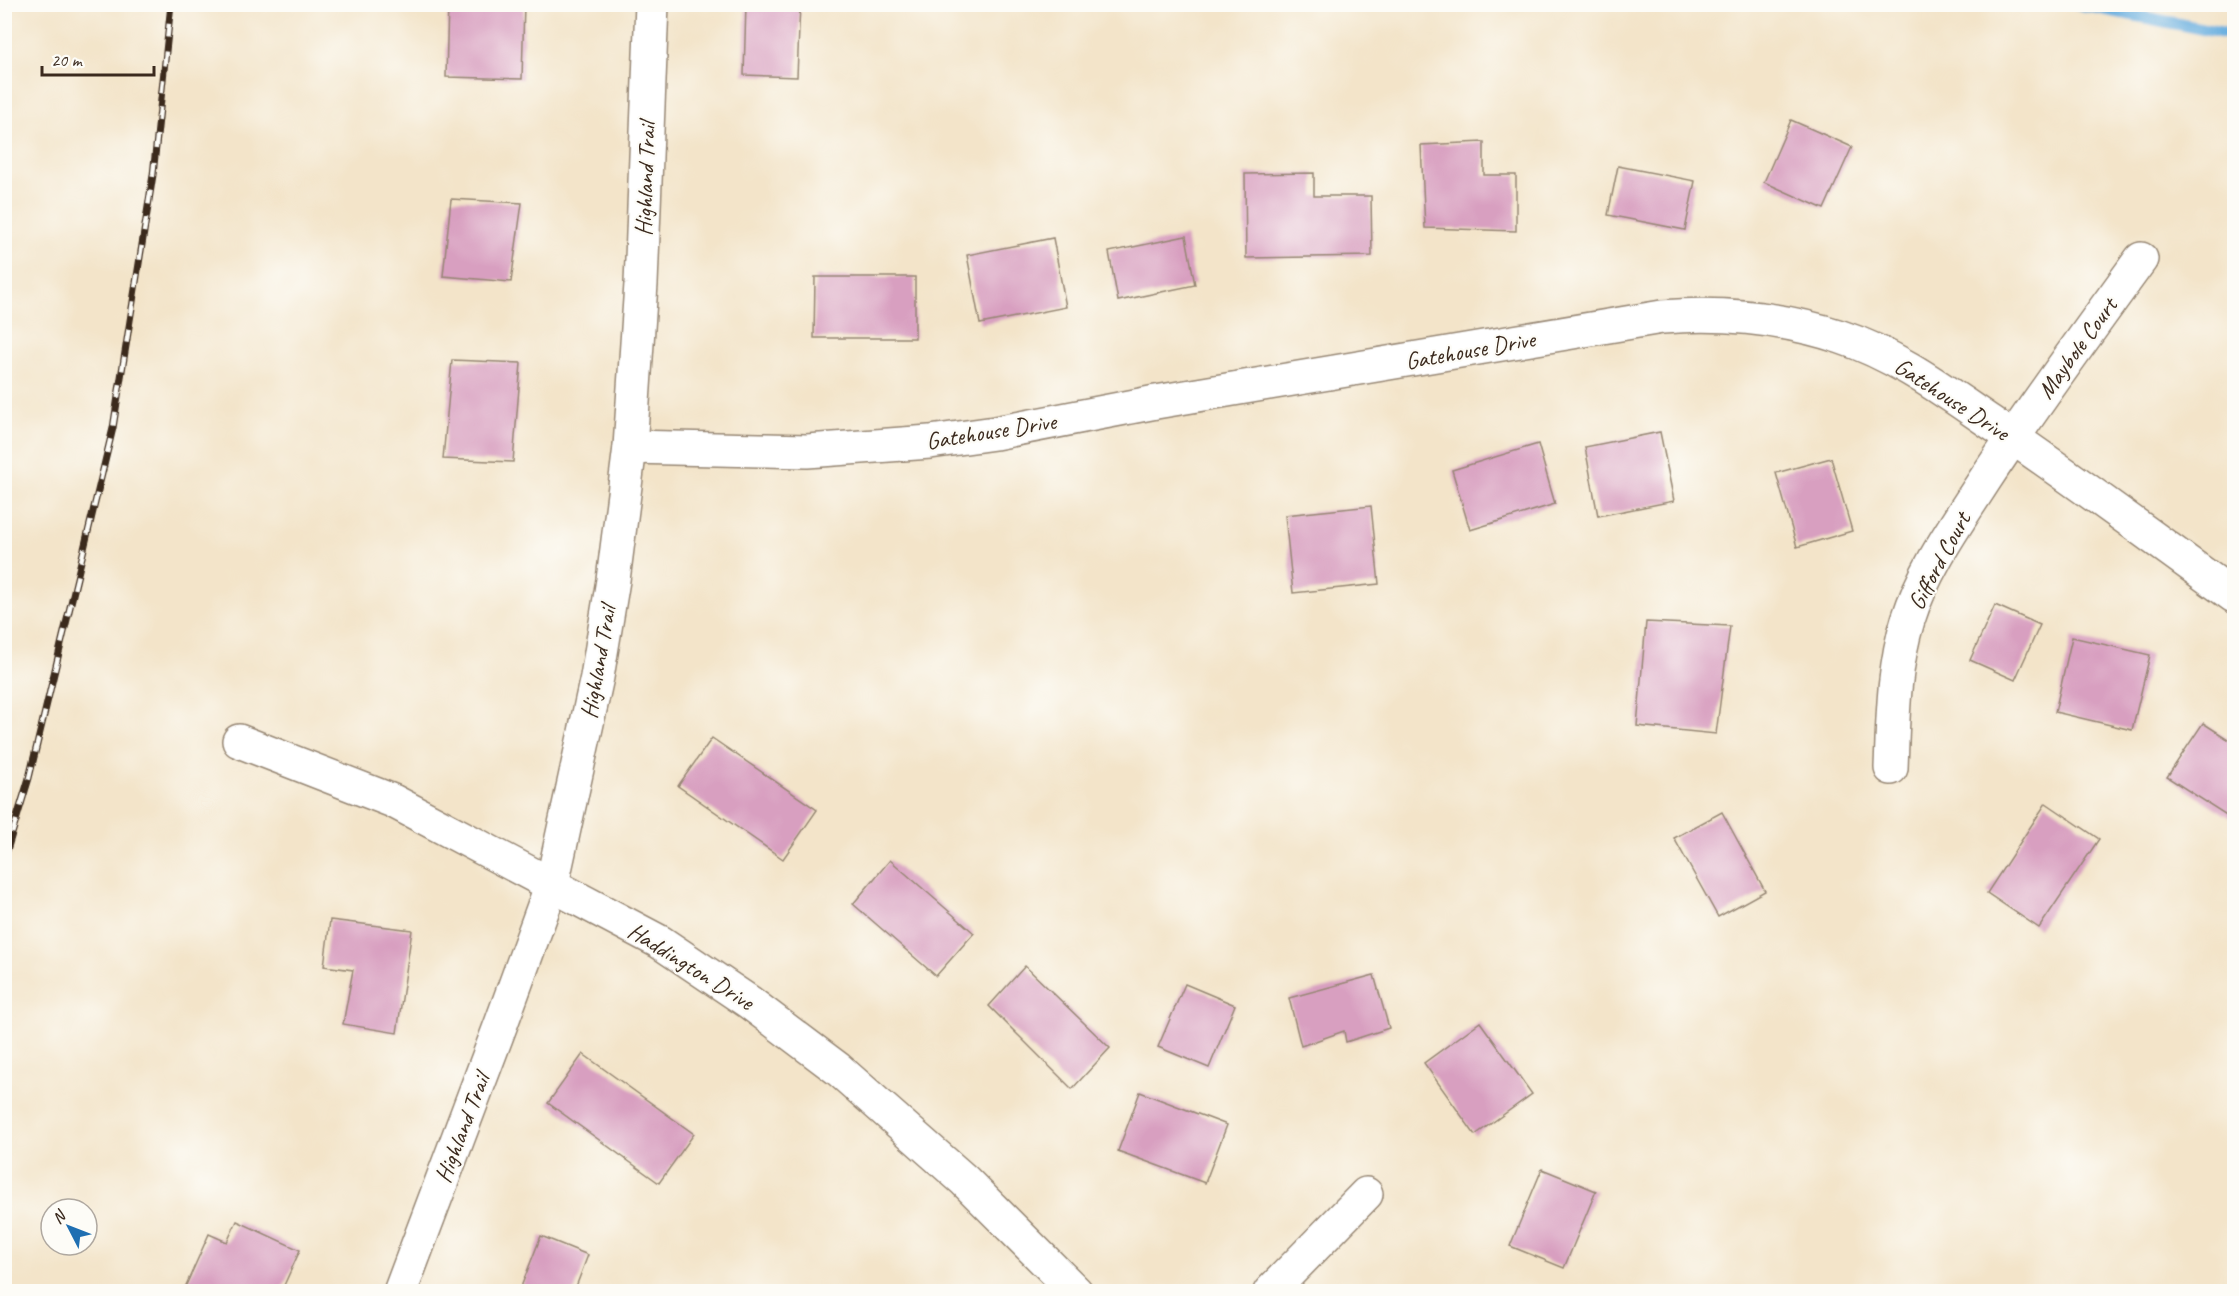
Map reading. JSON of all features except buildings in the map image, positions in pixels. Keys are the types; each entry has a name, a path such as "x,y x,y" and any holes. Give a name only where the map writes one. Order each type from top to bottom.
{"street":[{"name":"Highland Trail","path":"400,1292 552,884 597,677 613,580 630,447 641,272 652,4"},
{"name":"Maybole Court","path":"2013,438 2141,259"},
{"name":"Gatehouse Drive","path":"630,447 807,451 930,442 995,433 1156,402 1662,317 1717,315 1772,320 1843,338 1901,363 2013,438 2235,596"},
{"name":"Gifford Court","path":"1891,768 1895,686 1908,622 1920,585 1940,549 2013,438"},
{"name":"Haddington Drive","path":"239,741 393,801 660,942 749,1002 838,1069 964,1180 1076,1292"},
{"path":"1270,1292 1366,1194"}],"waterway":[{"path":"2077,4 2234,35"}],"railway":[{"path":"4,860 29,778 113,428 153,175 171,4"}]}
